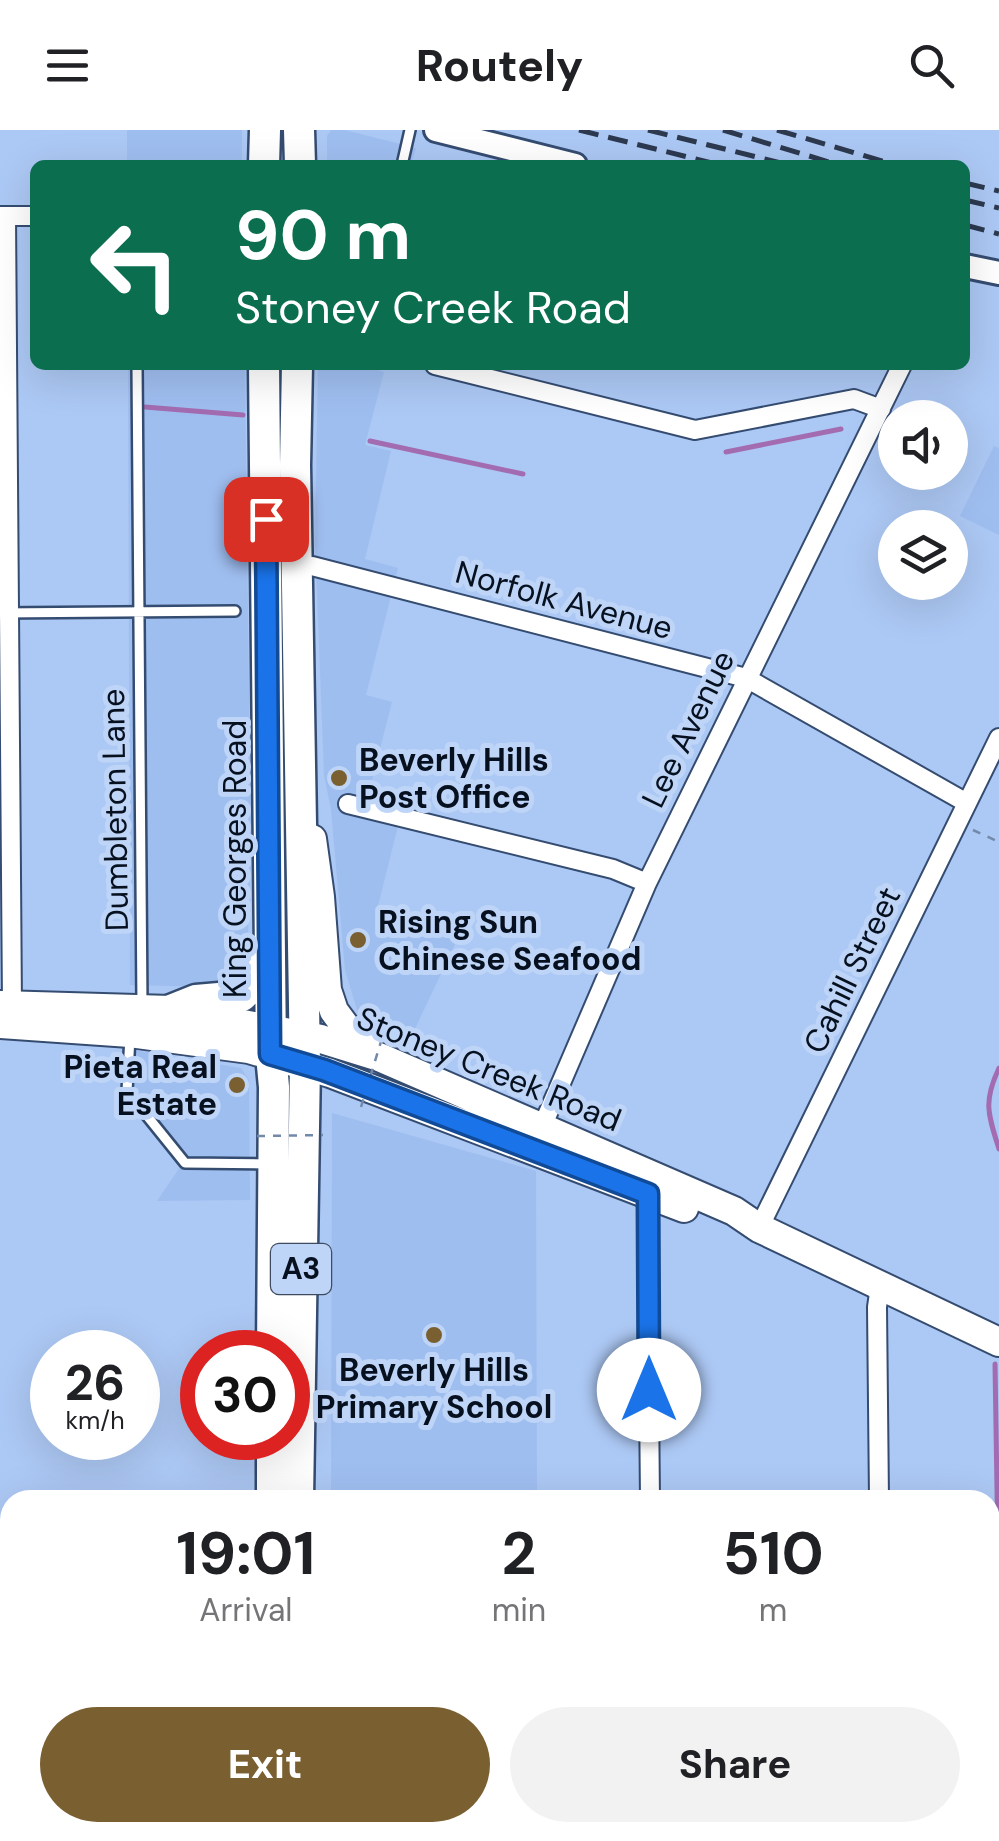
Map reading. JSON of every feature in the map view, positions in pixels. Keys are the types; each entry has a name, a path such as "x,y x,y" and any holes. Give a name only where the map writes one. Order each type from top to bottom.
{"highway":[{"path":"264,130 264,160"},
{"path":"297,160 299,130"},
{"name":"King Georges Road","path":"264,370 274,1087 272,1330"},
{"name":"King Georges Road","path":"297,370 296,566 305,1050 298,1490"},
{"path":"148,1018 196,1000 242,996 256,980 270,952"},
{"path":"272,1460 272,1490"}],"main road":[{"path":"299,790 320,896 327,990 334,1011 354,1038 381,1046"},
{"name":"Stoney Creek Road","path":"4,1012 148,1018 305,1050 648,1194 730,1225 759,1228"},
{"name":"Stoney Creek Road","path":"148,1018 271,1042"},
{"name":"Stoney Creek Road","path":"305,1050 381,1046 542,1127 734,1211 759,1228 999,1342"}],"street":[{"path":"436,130 555,160"},
{"path":"4,1012 3,216 30,216"},
{"path":"970,267 999,274"},
{"path":"454,370 695,430 854,399 878,408"},
{"name":"Lee Avenue","path":"885,400 900,370"},
{"name":"Lee Avenue","path":"542,1127 646,883 878,415"},
{"name":"Norfolk Avenue","path":"296,566 312,566 746,678 967,803"},
{"name":"Cahill Street","path":"759,1228 999,738"},
{"path":"348,804 613,869 646,883"},
{"path":"648,1194 650,1490"},
{"path":"878,1490 880,1286"}],"lane":[{"path":"403,160 410,130"},
{"name":"Dumbleton Lane","path":"137,370 138,611 148,1018 127,1091 185,1163 271,1164"},
{"path":"4,613 235,611"}],"path":[{"path":"967,803 969,828 999,842"},
{"path":"361,1107 381,1046"},
{"path":"257,1136 323,1135"}],"shaded area":[{"path":"127,130 242,130 242,160 127,160"},
{"path":"331,130 345,130 416,148 412,160 327,160 327,136"},
{"path":"128,370 245,370 251,854 247,964 227,983 211,987 130,985"},
{"path":"318,370 384,372 365,445 391,451 365,559 398,568 366,695 392,702 369,792 404,802 375,918 457,940 412,1035 357,1010 345,970 331,810 324,775 315,543"},
{"path":"994,446 999,448 999,535 968,520 968,510 963,510"},
{"path":"122,1048 241,1068 249,1080 250,1200 157,1201 180,1167 122,1096"},
{"name":"Beverly Hills Primary School","path":"332,1113 536,1171 537,1490 331,1490"}],"waterway":[{"path":"145,407 243,415"},
{"path":"726,452 841,429"},
{"path":"370,441 523,474"},
{"path":"999,1068 989,1108 999,1149"},
{"path":"995,1364 997,1490"}],"railway":[{"path":"579,130 700,160"},
{"path":"648,130 769,160"},
{"path":"723,130 822,160"},
{"path":"777,130 879,160"},
{"path":"970,184 999,191"},
{"path":"970,201 999,208"},
{"path":"970,226 999,234"}],"place":[{"name":"Beverly Hills Post Office","path":"339,778"},
{"name":"Rising Sun Chinese Seafood","path":"358,940"},
{"name":"Pieta Real Estate","path":"237,1085"},
{"name":"Beverly Hills Primary School","path":"434,1335"}],"route":[{"path":"266,519 270,1054 324,1070 648,1194 649,1390"}]}
